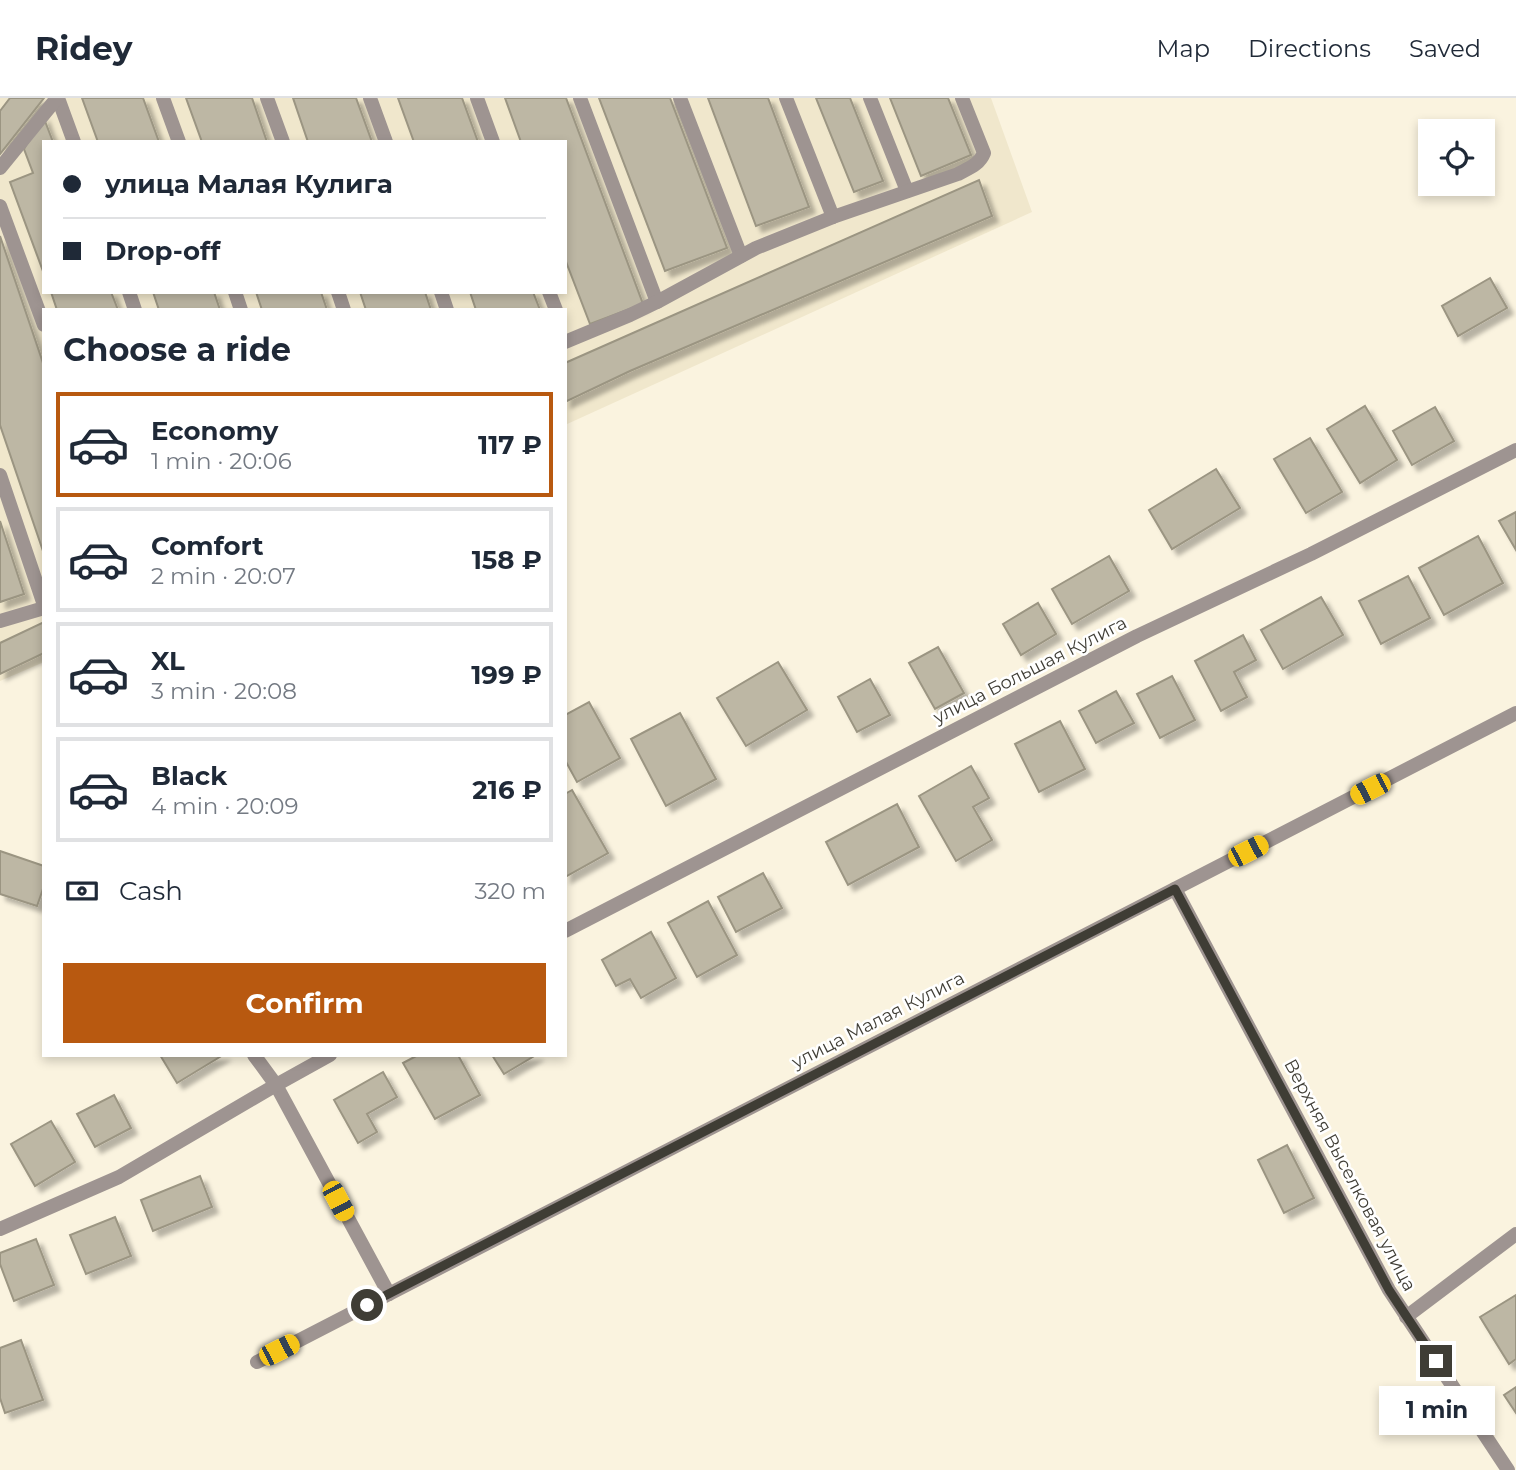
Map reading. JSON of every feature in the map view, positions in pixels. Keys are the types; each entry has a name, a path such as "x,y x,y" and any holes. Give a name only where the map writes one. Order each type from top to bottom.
{"street":[{"path":"0,168 57,98 73,140"},
{"path":"163,98 178,140"},
{"path":"267,98 282,140"},
{"path":"369,98 385,140"},
{"path":"477,98 492,140"},
{"path":"580,98 657,302"},
{"path":"680,98 741,256"},
{"path":"786,98 833,217"},
{"path":"870,98 907,191"},
{"path":"567,339 657,302 756,248 833,217 958,174 975,165 984,153 962,98"},
{"path":"0,206 42,321"},
{"name":"улица Большая Кулига","path":"567,930 1137,636 1311,554 1516,450"},
{"path":"0,475 42,600"},
{"path":"0,621 42,607"},
{"name":"улица Малая Кулига","path":"257,1362 1516,713"},
{"name":"Верхняя Выселковая улица","path":"1175,889 1389,1290 1508,1470"},
{"path":"255,1057 276,1085 388,1294"},
{"path":"0,1229 119,1177 326,1057"},
{"path":"1406,1317 1516,1234"}],"shaded area":[{"path":"0,98 991,98 1032,212 567,424 567,308 42,308 42,663 0,681"}],"building":[{"path":"10,98 44,98 0,154 0,111"},
{"path":"82,98 143,98 158,140 97,140"},
{"path":"186,98 252,98 266,140 201,140"},
{"path":"293,98 356,98 371,140 307,140"},
{"path":"398,98 462,98 477,140 413,140"},
{"path":"505,98 566,98 643,304 590,324 567,264 567,140 520,140"},
{"path":"599,98 670,98 727,248 665,271"},
{"path":"708,98 768,98 809,207 756,226"},
{"path":"816,98 850,98 883,181 854,192"},
{"path":"890,98 948,98 971,155 921,176"},
{"path":"43,116 52,140 42,140 42,269 10,182 33,173 24,149"},
{"path":"979,180 992,216 630,371 567,401 567,362"},
{"path":"0,236 42,360 42,548 0,425"},
{"path":"1490,278 1507,308 1458,336 1442,306"},
{"path":"52,294 112,294 117,308 56,308"},
{"path":"154,294 215,294 219,308 158,308"},
{"path":"257,294 322,294 326,308 261,308"},
{"path":"361,294 426,294 430,308 365,308"},
{"path":"471,294 534,294 539,308 475,308"},
{"path":"1365,406 1397,460 1360,483 1327,429"},
{"path":"1435,407 1454,441 1412,465 1393,431"},
{"path":"1310,438 1342,492 1306,513 1274,459"},
{"path":"1216,469 1240,508 1172,549 1149,510"},
{"path":"1516,512 1516,550 1499,521"},
{"path":"0,521 24,594 0,602"},
{"path":"1478,536 1503,583 1444,615 1419,568"},
{"path":"1109,556 1129,591 1072,624 1052,589"},
{"path":"1408,576 1430,618 1381,644 1359,601"},
{"path":"1321,597 1343,635 1283,669 1261,630"},
{"path":"1038,603 1056,634 1021,655 1003,624"},
{"path":"42,623 42,654 0,674 0,643"},
{"path":"1243,635 1256,660 1234,672 1247,697 1221,711 1195,661"},
{"path":"938,647 964,693 935,709 909,663"},
{"path":"778,662 807,710 746,746 717,698"},
{"path":"1172,676 1195,720 1160,738 1137,694"},
{"path":"870,679 890,715 857,732 838,697"},
{"path":"1116,691 1134,723 1096,743 1079,711"},
{"path":"589,702 620,758 577,782 567,764 567,714"},
{"path":"680,713 716,779 666,806 631,739"},
{"path":"1060,721 1085,769 1039,792 1015,744"},
{"path":"971,766 989,798 973,807 992,840 956,861 919,796"},
{"path":"572,790 608,853 567,876 567,793"},
{"path":"897,804 919,847 848,885 826,842"},
{"path":"0,851 42,865 42,892 37,906 0,894"},
{"path":"763,873 782,908 736,932 718,897"},
{"path":"708,901 737,955 697,977 668,923"},
{"path":"651,932 676,978 641,998 630,979 616,986 602,960"},
{"path":"161,1057 220,1057 177,1083"},
{"path":"414,1057 459,1057 480,1095 435,1119 403,1063"},
{"path":"493,1057 533,1057 504,1074"},
{"path":"383,1072 397,1097 367,1114 377,1132 358,1143 334,1100"},
{"path":"114,1095 131,1128 95,1147 77,1114"},
{"path":"51,1121 75,1162 35,1186 11,1144"},
{"path":"1287,1145 1314,1198 1284,1213 1258,1160"},
{"path":"200,1176 212,1207 153,1231 141,1200"},
{"path":"115,1217 131,1256 86,1274 70,1235"},
{"path":"36,1239 54,1285 14,1301 0,1264 0,1253"},
{"path":"1516,1295 1516,1359 1509,1364 1480,1317"},
{"path":"21,1340 43,1400 5,1413 0,1398 0,1348"},
{"path":"1516,1387 1516,1413 1504,1395"}],"route":[{"path":"367,1305 1175,889 1389,1290 1436,1361"}]}
